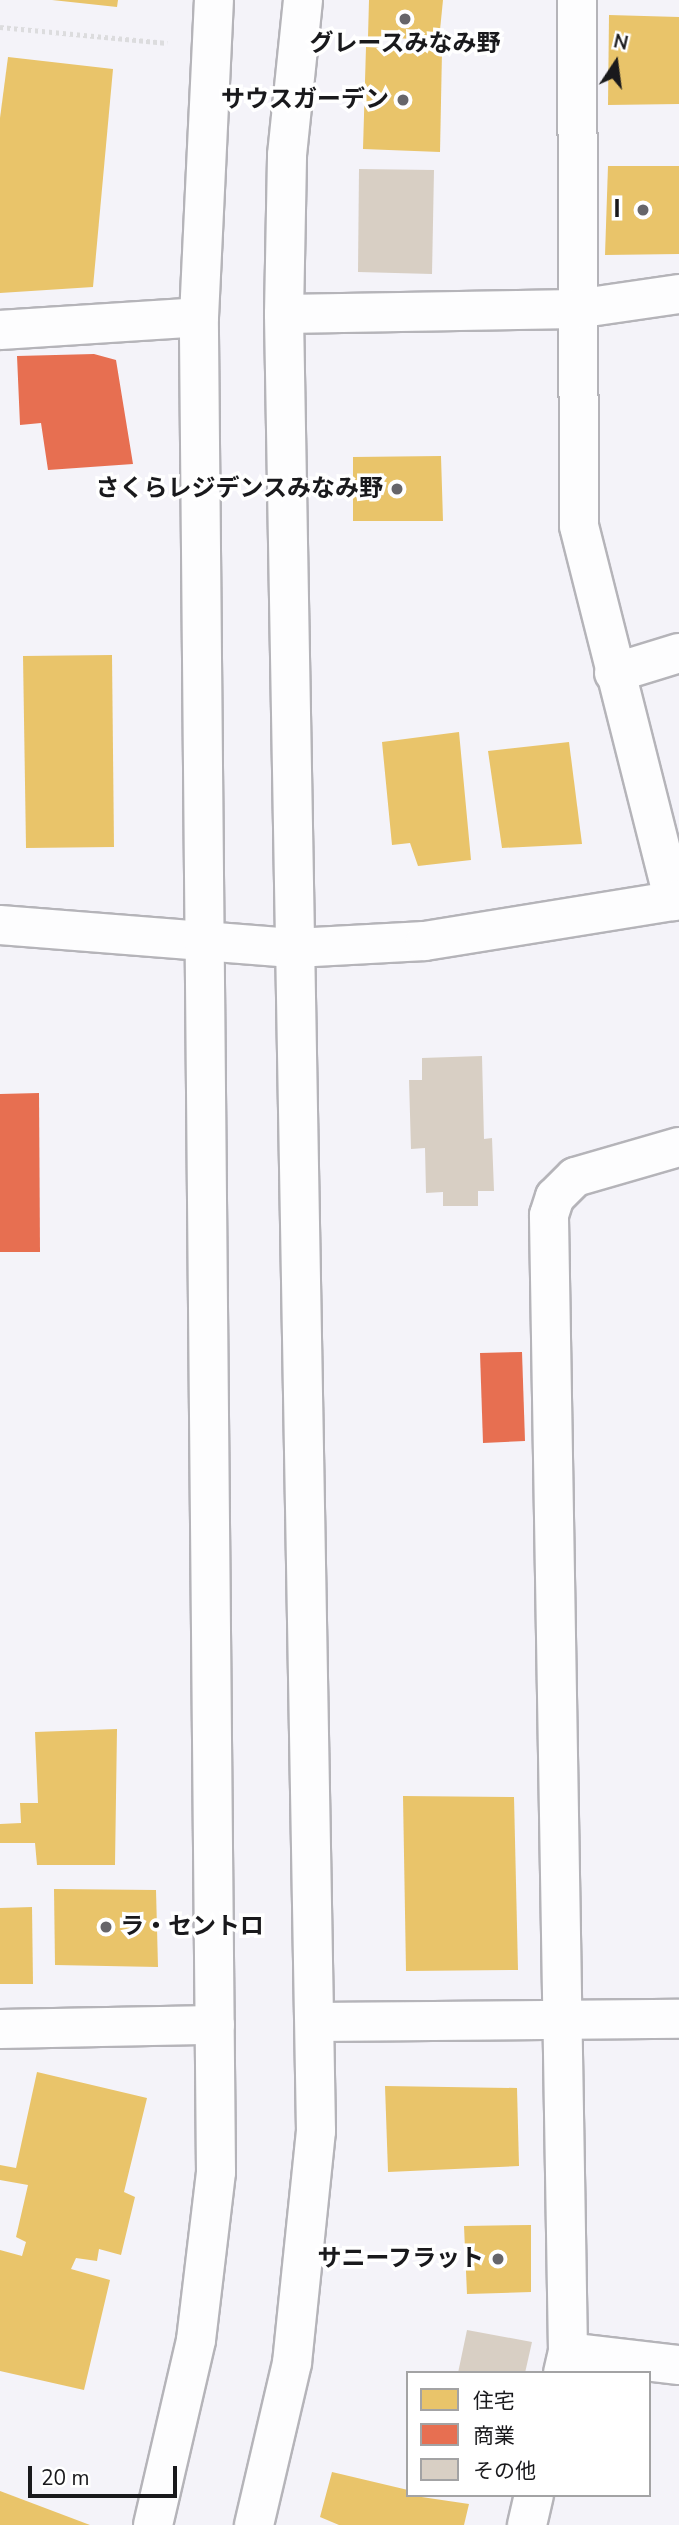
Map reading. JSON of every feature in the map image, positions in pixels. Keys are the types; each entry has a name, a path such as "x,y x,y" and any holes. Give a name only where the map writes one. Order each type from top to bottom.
{"street":[{"path":"153,2525 196,2340 216,2172 209,946 199,317 215,0"},
{"path":"254,2525 289,2375 304,2273 316,2131 284,314 287,155 303,0"},
{"path":"0,925 209,946 295,948 425,941 677,900 614,673 579,526 576,309 577,0"},
{"path":"284,314 576,309 679,294"},
{"path":"0,330 199,317"},
{"path":"614,673 679,653"},
{"path":"679,1147 575,1177 555,1197 549,1215 566,2363 679,2365"},
{"path":"315,2022 679,2019"},
{"path":"0,2028 215,2025"},
{"path":"527,2525 534,2497"}],"path":[{"path":"0,27 172,44"}],"building: 住宅":[{"path":"52,0 118,0 117,7"},
{"name":"グレースみなみ野","path":"369,0 443,0 439,40 368,37"},
{"path":"609,15 679,17 679,104 608,105"},
{"name":"サウスガーデン","path":"366,47 442,51 440,152 363,149"},
{"path":"8,57 113,69 93,287 0,293 0,118"},
{"name":"Ⅰ","path":"608,166 679,166 679,254 605,255"},
{"name":"さくらレジデンスみなみ野","path":"441,456 443,521 353,521 353,457"},
{"path":"112,655 114,847 26,848 23,656"},
{"path":"459,732 471,860 418,866 410,843 392,845 382,742"},
{"path":"569,742 582,844 502,848 488,751"},
{"path":"117,1729 115,1865 37,1865 35,1843 0,1843 0,1824 21,1823 20,1803 38,1803 35,1732"},
{"path":"403,1796 514,1797 518,1970 406,1971"},
{"name":"ラ・セントロ","path":"54,1889 156,1890 158,1967 55,1965"},
{"path":"32,1907 33,1984 0,1984 0,1908"},
{"path":"37,2072 147,2098 124,2192 135,2197 121,2255 99,2249 97,2261 76,2258 71,2269 110,2280 84,2390 0,2371 0,2250 22,2256 26,2242 16,2237 28,2185 0,2180 0,2165 16,2168"},
{"path":"385,2086 517,2088 519,2166 388,2172"},
{"name":"サニーフラット","path":"531,2225 531,2292 467,2294 464,2226"},
{"path":"332,2472 406,2490 406,2497 469,2504 464,2525 339,2525 320,2517"},
{"path":"0,2491 90,2525 0,2525"}],"building: 商業":[{"path":"94,354 116,360 133,464 48,470 41,423 20,425 17,356"},
{"path":"39,1093 40,1252 0,1252 0,1094"},
{"path":"522,1352 525,1441 483,1443 480,1353"}],"building: その他":[{"path":"359,169 434,170 432,274 358,272"},
{"path":"482,1056 484,1139 492,1138 494,1191 478,1191 478,1206 443,1206 443,1192 426,1193 425,1148 411,1149 409,1080 422,1080 422,1058"},
{"path":"467,2330 532,2342 525,2371 458,2371"}],"place":[{"name":"グレースみなみ野","path":"405,19"},
{"name":"サウスガーデン","path":"403,100"},
{"name":"Ⅰ","path":"643,210"},
{"name":"さくらレジデンスみなみ野","path":"397,489"},
{"name":"ラ・セントロ","path":"106,1927"},
{"name":"サニーフラット","path":"498,2259"}]}
